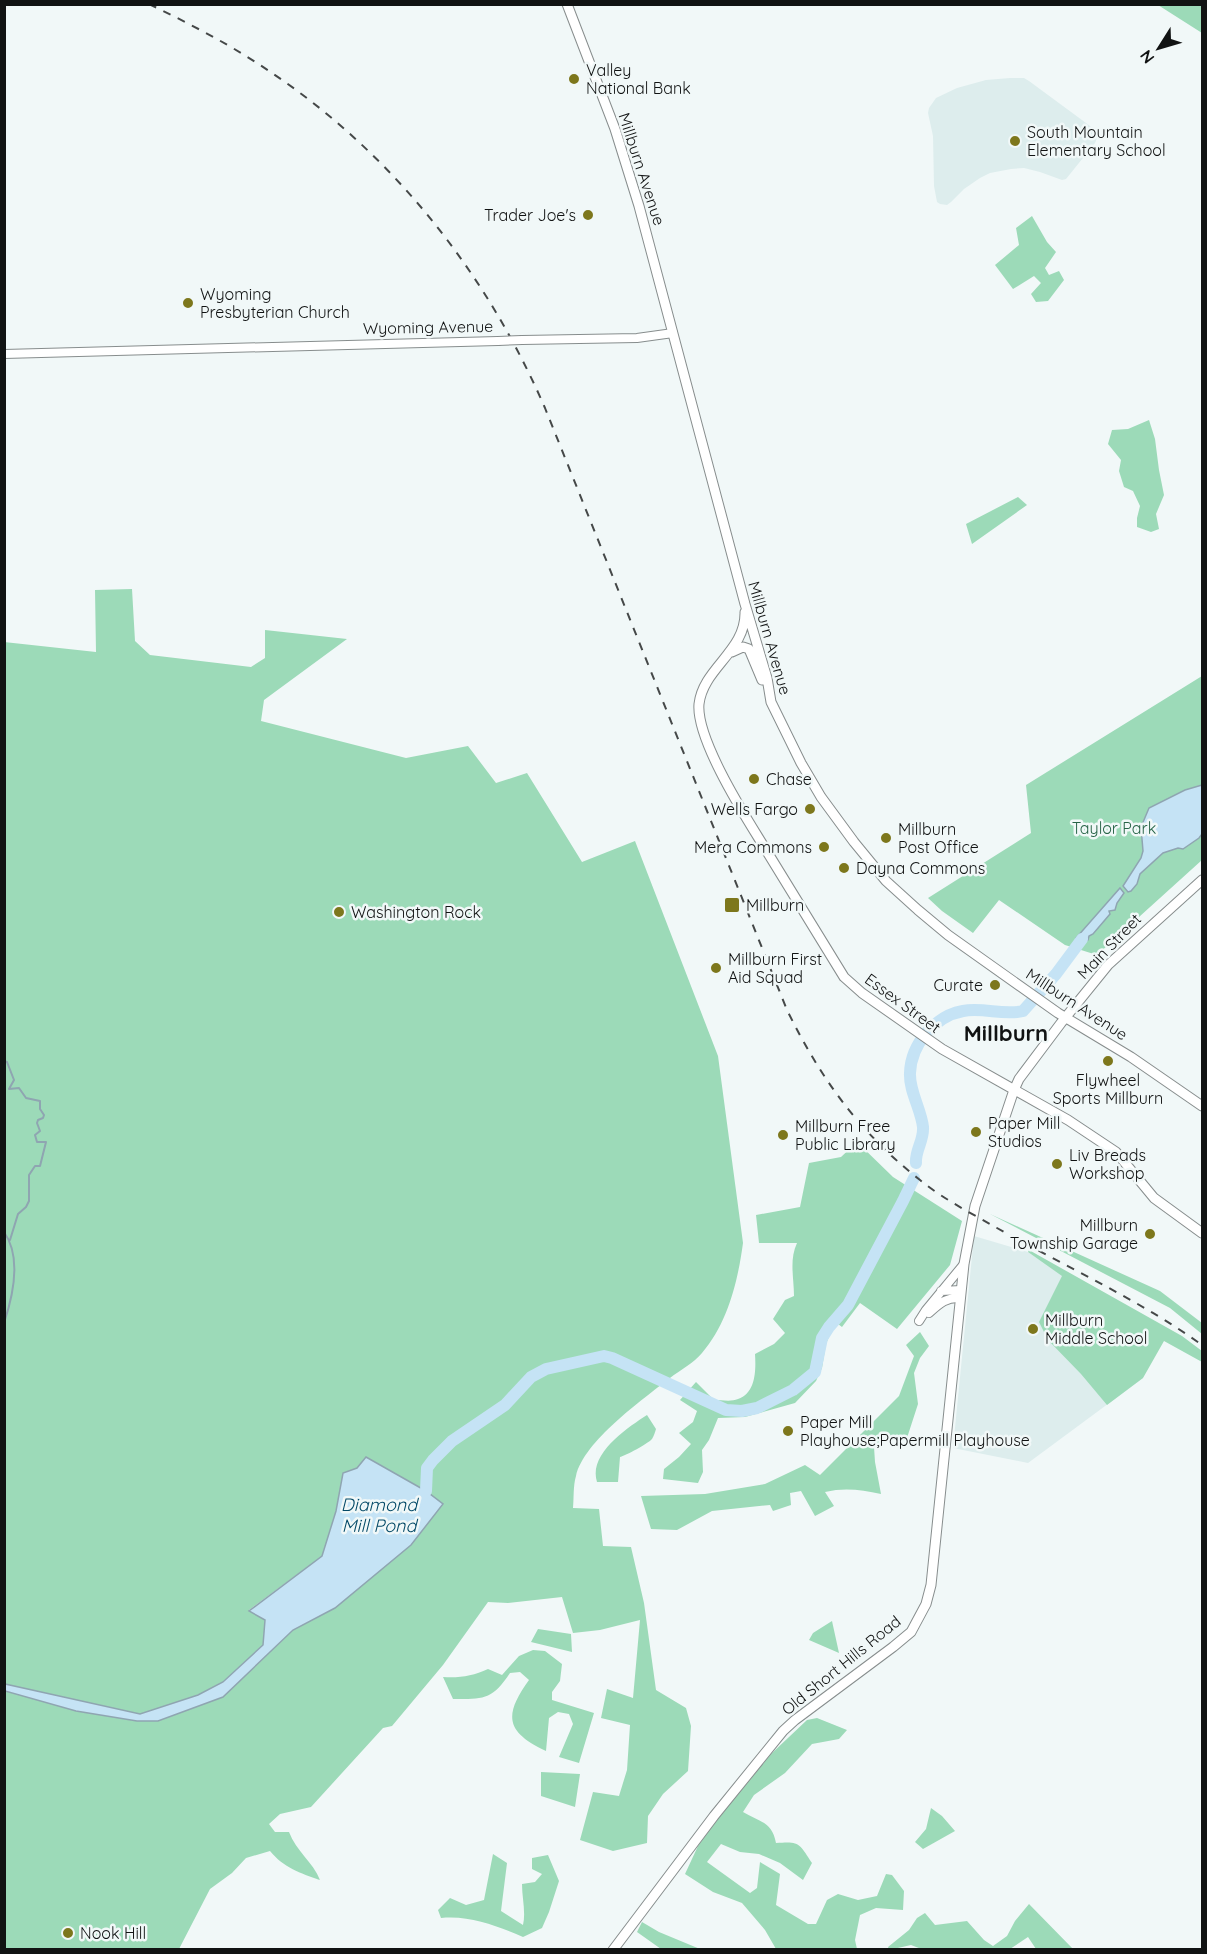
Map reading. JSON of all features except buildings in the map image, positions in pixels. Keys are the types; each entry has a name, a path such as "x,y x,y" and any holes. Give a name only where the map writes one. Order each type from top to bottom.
{"main road":[{"name":"Millburn Avenue","path":"567,4 603,96 632,181 765,672 771,702 789,741 821,797 886,881 948,935 1065,1017 1131,1057 1203,1106"},
{"name":"Wyoming Avenue","path":"4,354 637,338 673,333"},
{"name":"Essex Street","path":"745,604 744,627 729,654 704,687 699,708 701,725 732,795 844,977 862,993 931,1041 1108,1145 1154,1198 1203,1233"},
{"path":"729,654 743,647 749,649 771,702"},
{"name":"Main Street","path":"975,1206 1019,1078 1065,1017 1114,959 1203,880"},
{"name":"Old Short Hills Road","path":"613,1950 714,1816 783,1731 893,1647 911,1632 919,1619 931,1585 960,1294 975,1206"},
{"path":"960,1294 945,1300 919,1321 964,1264"},
{"path":"941,1291 960,1294"}],"shaded area":[{"name":"South Mountain Elementary School","path":"1024,78 1029,81 1094,129 1097,138 1095,143 1066,179 1062,180 1024,168 990,173 964,189 947,205 940,204 937,202 934,186 933,136 929,108 936,98 957,88 986,80"},
{"name":"Millburn Middle School","path":"974,1236 1028,1252 1063,1276 1054,1294 1143,1378 1028,1463 953,1448"}],"green space":[{"path":"1158,5 1202,5 1202,33"},
{"path":"1032,216 1047,242 1056,252 1045,268 1049,275 1059,271 1064,280 1048,301 1036,302 1031,294 1041,283 1034,276 1013,289 995,265 1019,245 1016,228"},
{"path":"1149,420 1155,439 1164,495 1156,514 1159,529 1151,532 1137,527 1140,506 1133,491 1124,487 1119,471 1121,460 1108,444 1112,430 1128,429"},
{"path":"1018,497 1027,505 972,544 966,524"},
{"path":"132,589 135,641 150,655 251,667 265,658 265,630 347,639 264,700 261,721 406,758 468,746 496,783 527,773 582,862 635,841 718,1056 743,1243 730,1301 711,1341 695,1360 630,1409 602,1435 581,1463 574,1484 573,1508 599,1509 603,1546 631,1547 644,1603 656,1690 686,1708 691,1726 688,1771 663,1794 648,1816 647,1843 613,1851 580,1840 593,1792 619,1796 627,1770 630,1725 601,1718 607,1689 633,1698 640,1620 600,1630 573,1633 562,1597 508,1603 488,1602 443,1665 392,1726 383,1728 311,1807 280,1814 269,1824 275,1832 289,1832 320,1880 287,1866 270,1851 246,1858 232,1873 210,1889 179,1949 5,1949 5,1691 76,1711 137,1721 185,1711 223,1697 293,1630 335,1608 426,1491 406,1481 357,1468 343,1473 336,1511 322,1556 249,1610 265,1620 263,1645 223,1682 198,1695 140,1714 5,1684 4,642 96,652 95,590"},
{"name":"Taylor Park","path":"1202,676 1202,860 1097,955 1065,945 999,900 973,933 928,898 1031,833 1026,785"},
{"path":"857,1142 893,1177 962,1221 950,1265 897,1329 860,1303 842,1327 838,1324 831,1332 826,1344 822,1368 816,1381 795,1403 745,1417 718,1418 702,1450 703,1472 698,1483 663,1479 664,1469 691,1444 679,1433 693,1422 697,1411 680,1400 696,1382 714,1400 732,1400 744,1396 754,1380 755,1354 774,1344 785,1333 773,1319 785,1300 794,1296 793,1262 797,1243 759,1243 756,1215 800,1207 809,1163 841,1157"},
{"path":"990,1214 1160,1291 1202,1323 1202,1334 1170,1308"},
{"path":"1029,1250 1182,1336 1202,1351 1202,1362 1164,1341 1143,1378 1107,1405 1048,1340 1039,1322 1062,1276 1028,1252"},
{"path":"920,1332 929,1346 920,1358 914,1373 918,1404 906,1441 887,1436 874,1447 881,1494 853,1490 825,1492 834,1506 815,1516 801,1491 790,1493 791,1505 773,1511 770,1505 712,1511 677,1530 651,1529 641,1496 705,1494 765,1484 805,1465 820,1475 899,1396 914,1356 906,1345"},
{"path":"647,1415 656,1429 652,1439 620,1457 618,1482 597,1482 598,1462 604,1452 629,1427"},
{"path":"832,1621 839,1653 809,1640 813,1633"},
{"path":"538,1629 571,1634 572,1652 531,1642"},
{"path":"533,1650 545,1651 562,1664 560,1681 552,1692 552,1700 594,1713 579,1763 559,1757 573,1724 569,1714 558,1712 549,1718 546,1751 516,1730 512,1713 529,1680 520,1672 510,1673 492,1693 472,1699 453,1699 443,1677 466,1676 488,1669 502,1675 519,1656"},
{"path":"817,1718 847,1730 839,1739 812,1744 785,1773 754,1795 743,1812 768,1827 776,1843 790,1842 801,1847 812,1863 803,1880 780,1863 759,1854 740,1852 721,1844 707,1862 750,1893 757,1888 760,1862 780,1874 776,1905 808,1924 816,1924 827,1900 838,1894 858,1900 877,1896 886,1874 892,1875 904,1891 903,1910 876,1908 860,1915 855,1940 857,1949 776,1949 765,1930 742,1903 713,1892 685,1874 698,1846 771,1754 807,1720"},
{"path":"541,1772 580,1774 575,1807 541,1796"},
{"path":"931,1808 942,1816 955,1831 923,1849 915,1842 926,1829"},
{"path":"493,1854 507,1863 501,1911 523,1925 522,1884 535,1882 542,1874 532,1869 532,1858 548,1855 559,1881 542,1928 523,1937 473,1920 441,1918 438,1910 450,1898 466,1905 484,1900"},
{"path":"1029,1904 1073,1949 1036,1949 1028,1937 1010,1949 924,1950 911,1945 889,1950 888,1947 925,1913 935,1925 967,1921 984,1940 993,1946 1007,1936 1015,1921"},
{"path":"642,1922 659,1932 700,1949 661,1949 637,1932"}],"water":[{"path":"1202,785 1202,834 1183,849 1178,848 1163,853 1140,874 1137,884 1128,892 1123,886 1141,858 1143,851 1141,827 1149,808 1185,790"},
{"path":"1120,888 1124,893 1115,910 1109,911 1110,914 1089,936 1088,940 1080,943 1076,950 1074,949 1076,938"},
{"name":"Diamond Mill Pond","path":"366,1457 426,1491 443,1504 411,1545 335,1608 293,1630 223,1697 158,1721 137,1721 76,1711 5,1691 5,1684 140,1714 198,1695 223,1682 263,1645 265,1620 249,1611 322,1556 336,1511 343,1473 357,1468"}],"waterway":[{"path":"916,1163 923,1127 911,1086 910,1073 911,1062 926,1033 943,1019 963,1011 1008,1013 1023,1011 1056,974 1082,939"},
{"path":"4,1061 7,1062 14,1080 9,1089 19,1088 26,1098 40,1101 40,1109 44,1115 38,1120 40,1131 35,1135 37,1142 46,1142 40,1166 35,1166 29,1175 29,1201 18,1214 10,1240"},
{"path":"416,1503 426,1491 427,1468 433,1460 452,1441 505,1405 531,1377 546,1369 604,1356 726,1410 742,1411 757,1408 793,1390 815,1372 822,1338 848,1305 914,1178"},
{"path":"4,1232 10,1242 14,1265 13,1289 4,1323"},
{"path":"4,1544 4,1600"}],"railway":[{"path":"149,4 255,61 314,103 356,139 431,219 464,263 494,310 545,408 787,1010 814,1059 843,1103 898,1162 957,1206 1127,1298 1202,1345"}],"place":[{"name":"Valley National Bank","path":"574,79"},
{"name":"South Mountain Elementary School","path":"1015,141"},
{"name":"Trader Joe's","path":"588,215"},
{"name":"Wyoming Presbyterian Church","path":"188,303"},
{"name":"Chase","path":"754,779"},
{"name":"Wells Fargo","path":"810,809"},
{"name":"Millburn Post Office","path":"886,838"},
{"name":"Mera Commons","path":"824,847"},
{"name":"Dayna Commons","path":"844,868"},
{"name":"Millburn","path":"732,905"},
{"name":"Washington Rock","path":"339,912"},
{"name":"Millburn First Aid Squad","path":"716,968"},
{"name":"Curate","path":"995,985"},
{"name":"Flywheel Sports Millburn","path":"1108,1061"},
{"name":"Paper Mill Studios","path":"976,1132"},
{"name":"Millburn Free Public Library","path":"783,1135"},
{"name":"Liv Breads Workshop","path":"1057,1164"},
{"name":"Millburn Township Garage","path":"1150,1234"},
{"name":"Millburn Middle School","path":"1033,1329"},
{"name":"Paper Mill Playhouse;Papermill Playhouse","path":"788,1431"},
{"name":"Nook Hill","path":"68,1933"}],"district":[{"name":"Millburn","path":"1006,1033"}]}
